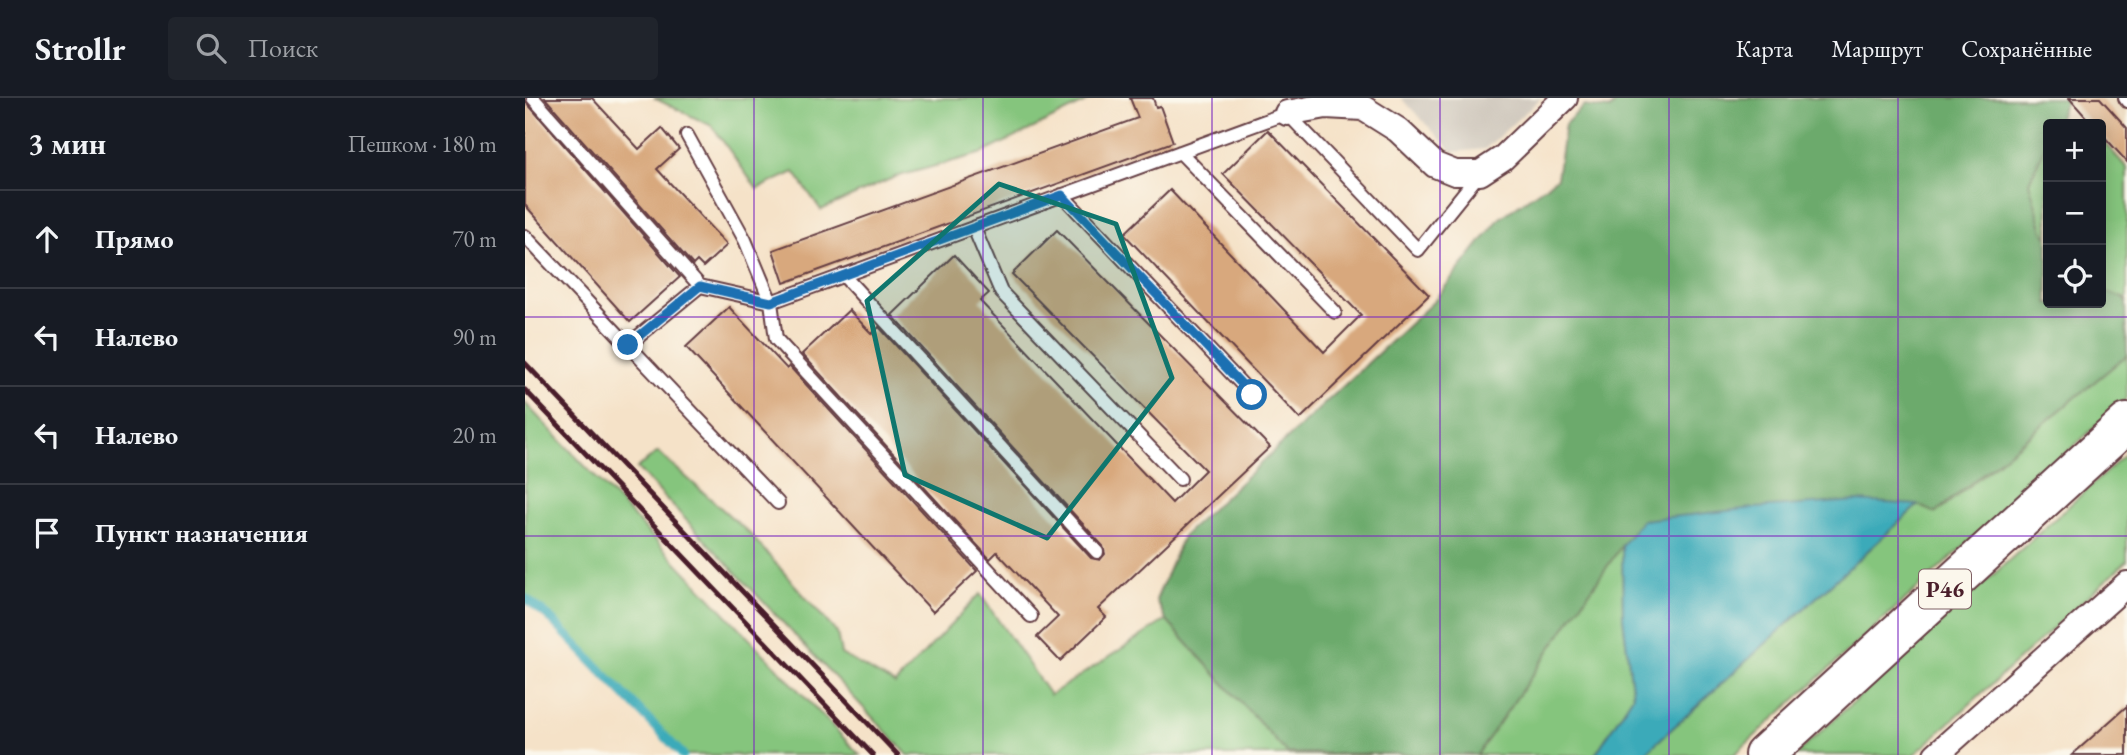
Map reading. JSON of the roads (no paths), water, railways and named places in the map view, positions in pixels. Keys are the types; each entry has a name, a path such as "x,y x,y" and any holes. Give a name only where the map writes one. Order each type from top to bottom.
{"main road":[{"name":"Р46","path":"1764,755 2127,423"}],"street":[{"path":"1287,113 1356,103 1398,130 1435,165 1455,173 1480,173 1503,158 1565,98"},
{"path":"1936,755 2127,584"}],"lane":[{"path":"533,98 700,286 771,302 1287,113 1417,250 1480,173"},
{"path":"687,135 745,240 771,302 776,339 1031,616"},
{"path":"1180,152 1335,312"},
{"path":"1062,195 1252,395"},
{"path":"974,228 1001,292 1180,479"},
{"path":"525,236 778,503"},
{"path":"843,275 1097,552"},
{"path":"628,345 700,286"}],"water":[{"path":"1856,501 1918,505 1643,755 1595,755 1633,696 1623,618 1622,545 1642,520"}],"waterway":[{"path":"525,598 548,616 683,755"}],"railway":[{"path":"525,363 898,755"},
{"path":"525,390 873,755"}]}
